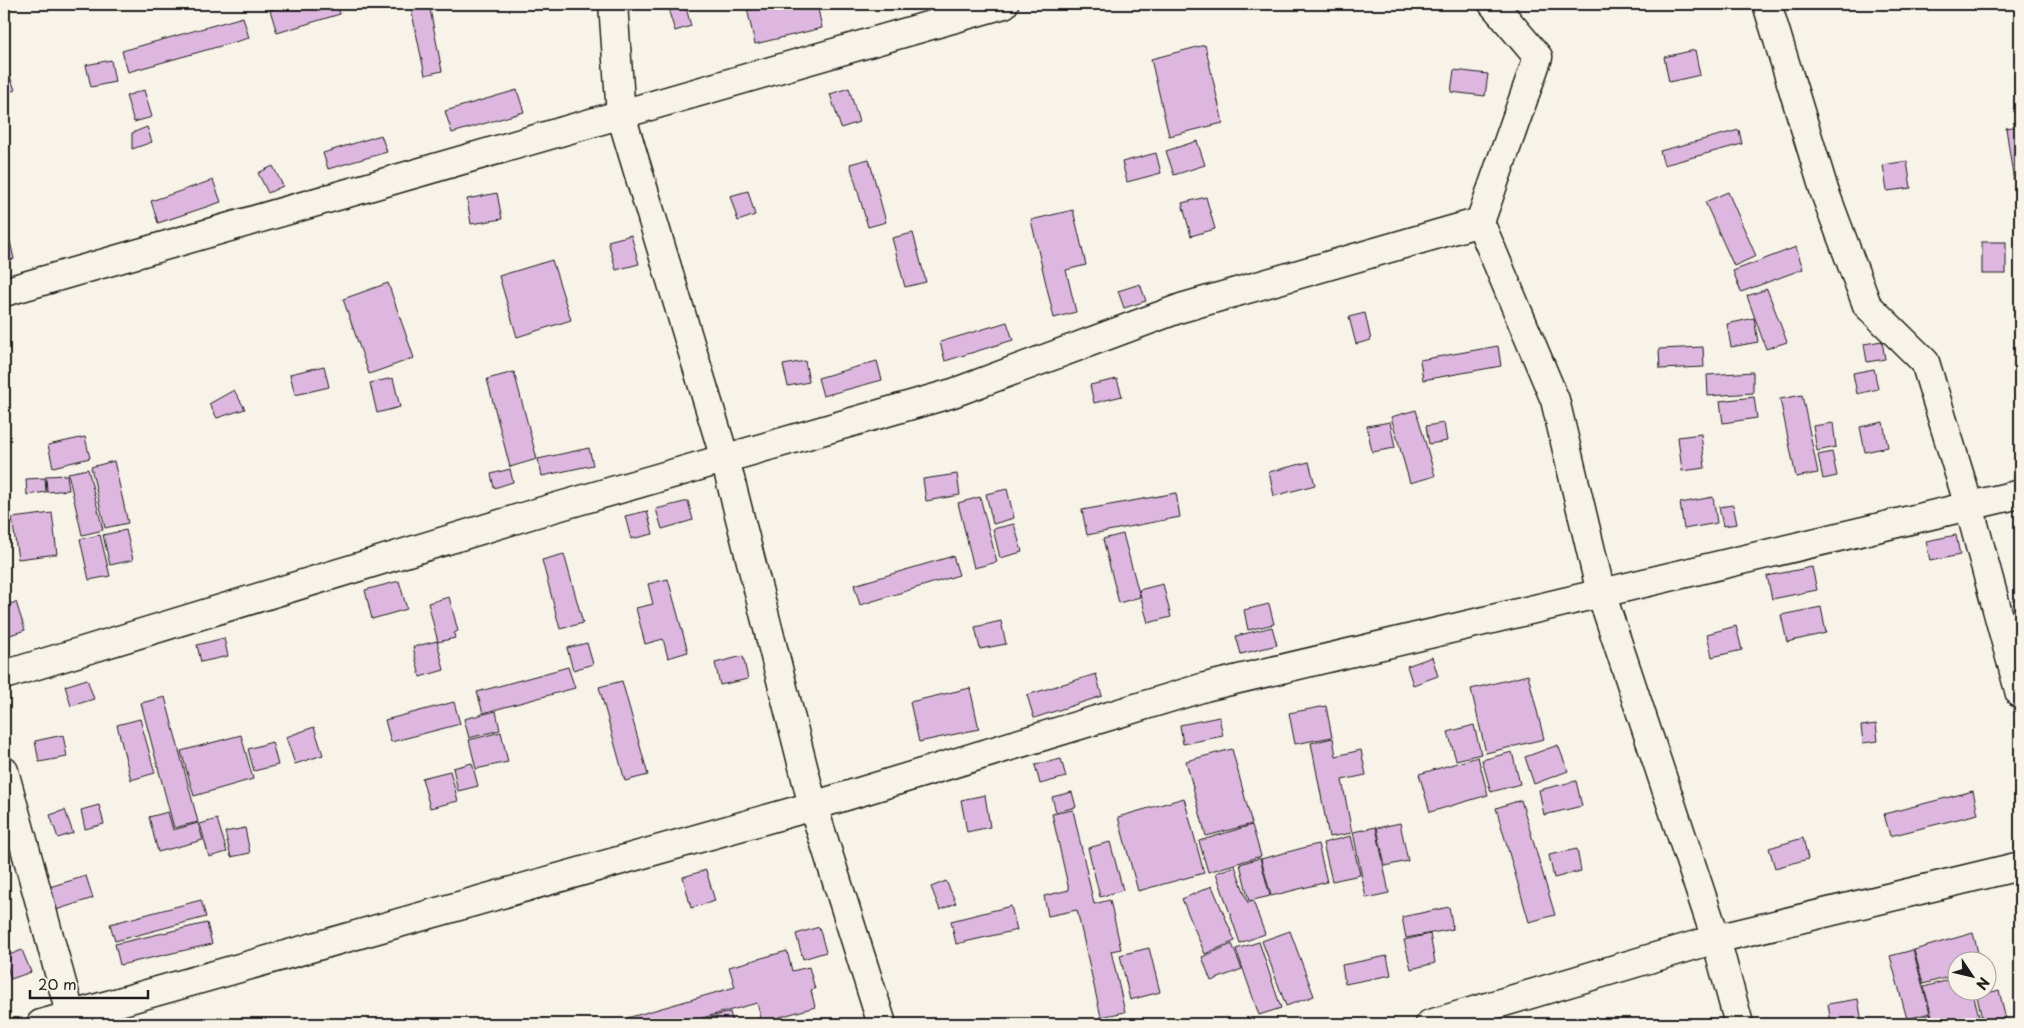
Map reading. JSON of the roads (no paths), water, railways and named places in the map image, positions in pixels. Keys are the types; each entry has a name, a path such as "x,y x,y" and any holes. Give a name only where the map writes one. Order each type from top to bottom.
{"street":[{"path":"613,4 621,114 725,459 813,806 882,1024"},
{"path":"4,292 1004,4"},
{"path":"1493,4 1538,57 1480,222 1555,400 1601,593 1716,939 1739,1024"},
{"path":"1767,4 1825,193 1867,305 1925,362 1969,506 2020,694"},
{"path":"4,675 536,514 953,394 1181,308 1480,222"},
{"path":"40,1024 71,1020 813,806 1205,687 2020,494"},
{"path":"4,771 71,1020"},
{"path":"1430,1024 1716,939 2020,866"}]}
